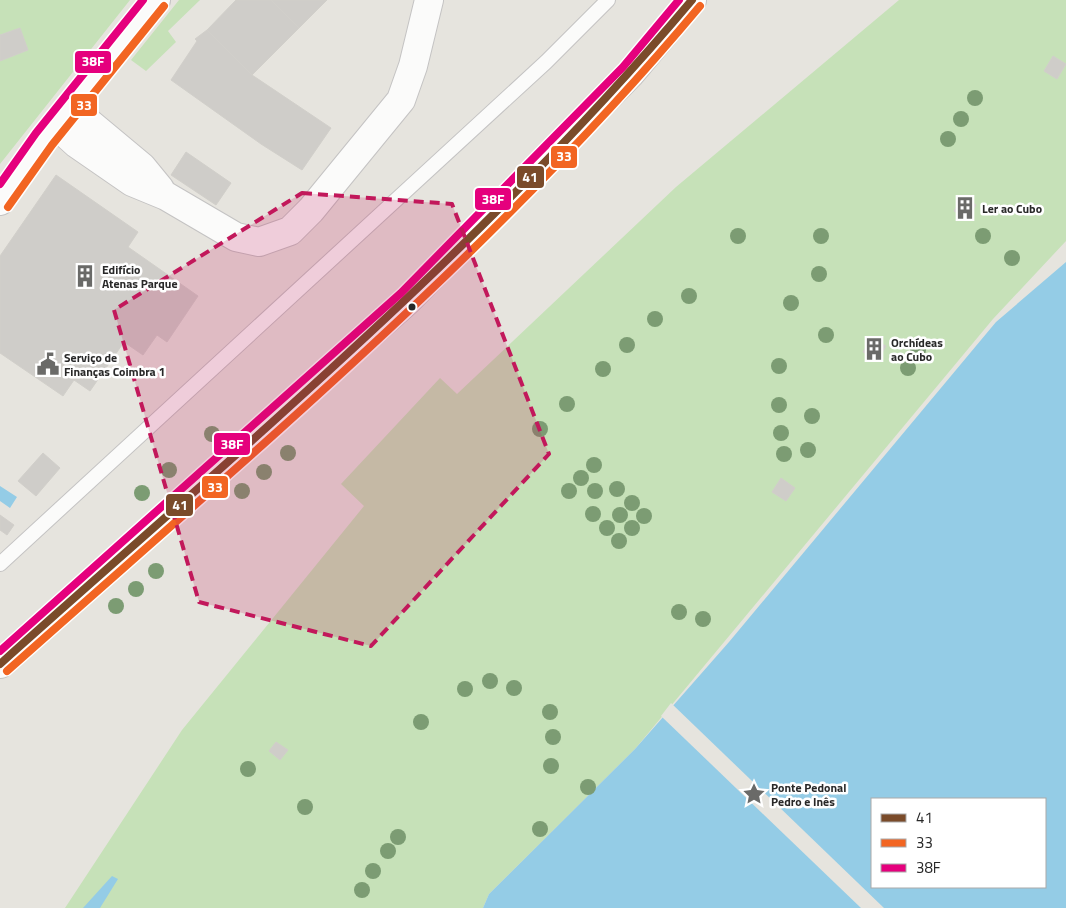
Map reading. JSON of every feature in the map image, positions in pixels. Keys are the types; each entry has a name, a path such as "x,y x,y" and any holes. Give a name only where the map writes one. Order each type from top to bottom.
{"main road":[{"path":"0,201 63,116 156,0"},
{"path":"63,116 142,167 166,196 236,237 259,242 290,231 311,210 401,100 413,66 429,0"},
{"path":"0,664 408,300 630,74 692,0"}],"lane":[{"path":"0,564 546,62 608,0"}],"highlighted area":[{"path":"302,193 452,204 549,454 371,646 199,602 114,310"}],"green space":[{"path":"0,0 130,0 0,164"},
{"path":"179,0 200,0 168,31 176,42 146,71 131,60"},
{"path":"899,0 1066,0 1066,241 993,319 635,749 489,894 483,908 65,908 182,730 364,506 341,484 440,378 457,394 676,187"}],"water":[{"path":"1066,262 1066,908 483,908 489,894 635,749 729,642 996,322"},
{"path":"0,486 17,497 10,508 0,501"},
{"path":"112,876 118,879 100,908 83,908"}],"pier":[{"name":"Ponte Pedonal Pedro e Inês","path":"671,703 884,908 861,908 661,716"}],"building":[{"path":"236,0 271,0 299,28 252,75 207,30"},
{"path":"271,0 327,0 299,28"},
{"path":"20,28 28,50 0,61 0,35"},
{"path":"207,30 252,75 331,128 302,170 261,144 171,80 197,41 195,39"},
{"path":"1053,56 1066,64 1057,79 1044,71"},
{"path":"186,152 231,183 216,205 171,175"},
{"name":"Edifício Atenas Parque","path":"56,175 138,232 128,247 198,296 167,342 157,335 143,355 124,342 90,391 74,380 63,396 0,353 0,256"},
{"name":"Ler ao Cubo","path":"963,196 976,205 967,219 954,211"},
{"name":"Orchídeas ao Cubo","path":"871,338 886,346 878,360 863,352"},
{"path":"43,453 60,468 36,496 18,481"},
{"path":"781,478 795,488 786,501 772,492"},
{"path":"0,515 14,525 7,535 0,530"},
{"path":"276,742 288,750 280,760 269,751"}],"transit line":[{"name":"38F","path":"0,184 36,133 143,0"},
{"name":"38F","path":"0,651 401,293 623,67 679,0"},
{"name":"41","path":"0,664 269,425 445,262 613,90 692,0"},
{"name":"33","path":"8,207 52,145 164,6"},
{"name":"33","path":"7,671 277,432 453,269 621,97 700,6"}],"place":[{"name":"Ler ao Cubo","path":"965,208"},
{"name":"Edifício Atenas Parque","path":"85,276"},
{"name":"Orchídeas ao Cubo","path":"874,349"},
{"name":"Serviço de Finanças Coimbra 1","path":"48,364"},
{"name":"Ponte Pedonal Pedro e Inês","path":"754,794"}]}
